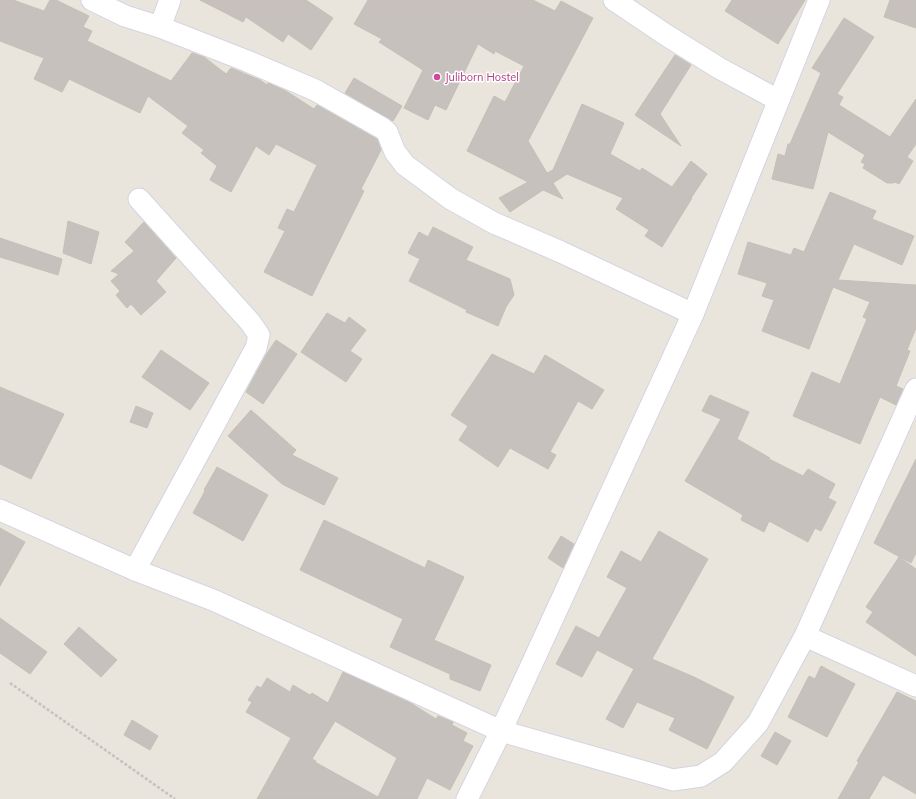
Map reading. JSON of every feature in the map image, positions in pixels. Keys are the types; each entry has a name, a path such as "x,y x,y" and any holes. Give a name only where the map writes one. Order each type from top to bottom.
{"street":[{"path":"92,0 125,16 160,27 315,90 382,128 387,132 396,152 405,165 452,199 494,223 561,252 693,314"},
{"path":"160,27 170,0"},
{"path":"614,0 713,64 778,100"},
{"path":"467,799 501,731 693,314 819,0"},
{"path":"135,570 256,348 258,335 250,322 139,199"},
{"path":"0,510 135,570 214,600 501,731 673,780 701,776 723,762 758,723 805,636 916,389"},
{"path":"805,636 916,686"}],"path":[{"path":"10,683 175,799"}],"building":[{"path":"0,0 13,0 44,11 50,0 56,0 89,16 83,27 92,31 87,41 171,81 192,53 204,57 226,74 231,68 260,80 267,85 268,83 286,91 314,109 317,105 377,139 381,150 361,189 364,191 312,296 264,272 285,231 278,228 287,209 294,212 317,165 276,144 269,155 256,146 231,192 210,180 217,166 201,153 204,150 182,133 188,126 148,96 140,113 69,79 62,92 34,79 44,58 0,41"},
{"path":"200,0 306,0 333,18 311,50 288,34 283,42 246,17 243,22"},
{"path":"368,0 533,0 555,11 561,1 593,18 528,141 547,173 553,170 582,104 624,123 610,154 640,171 642,168 672,187 691,161 707,174 662,247 645,236 649,230 616,209 623,198 567,174 553,183 563,199 543,190 510,212 499,198 528,182 467,151 494,96 505,102 524,66 495,51 494,54 478,44 446,110 435,105 428,120 404,108 423,70 379,42 382,39 354,24"},
{"path":"732,0 805,0 778,44 725,11"},
{"path":"890,0 916,0 916,28 884,17"},
{"path":"844,18 874,37 837,94 843,97 839,105 890,137 916,99 916,144 907,157 913,161 899,184 895,182 887,183 863,168 865,164 861,162 865,155 828,132 813,189 772,179 778,154 785,156 788,144 790,144 821,73 812,68"},
{"path":"675,55 691,65 660,114 681,146 635,115"},
{"path":"354,78 402,106 393,121 345,93"},
{"path":"830,192 876,211 872,219 914,236 902,265 854,244 838,280 916,285 916,328 907,350 910,351 896,386 903,389 896,405 880,397 860,444 793,416 812,372 840,384 867,319 863,317 870,302 833,287 809,349 762,331 774,300 762,296 767,283 738,274 748,242 791,255 794,248 804,252"},
{"path":"68,221 99,232 91,264 63,253"},
{"path":"144,222 176,258 156,281 166,292 141,315 131,304 127,308 116,295 120,291 111,281 119,274 111,271 134,251 125,242"},
{"path":"433,227 473,247 466,260 510,279 514,295 506,307 498,326 466,312 467,310 409,281 420,259 408,253 419,232 428,237"},
{"path":"0,238 62,259 58,275 0,257"},
{"path":"327,313 345,323 349,317 366,330 350,351 362,359 346,382 301,352"},
{"path":"276,340 297,354 263,404 246,392"},
{"path":"161,350 209,383 190,410 142,377"},
{"path":"492,354 534,374 545,355 604,390 592,409 578,401 550,452 556,455 548,469 510,448 498,467 459,440 468,426 451,415"},
{"path":"0,387 64,414 31,479 0,464"},
{"path":"710,395 749,412 737,439 770,458 769,459 803,476 808,469 835,484 828,498 836,502 821,531 815,528 808,542 769,521 764,532 741,520 743,515 685,481 721,419 702,411"},
{"path":"136,406 153,413 147,428 130,422"},
{"path":"251,410 296,450 292,455 338,478 324,505 282,484 228,436"},
{"path":"916,459 916,553 911,563 874,543"},
{"path":"217,467 268,495 243,541 193,513"},
{"path":"324,520 425,568 428,560 464,577 434,640 491,665 480,691 450,679 450,674 390,647 403,619 300,570"},
{"path":"0,528 25,542 0,586"},
{"path":"659,531 708,559 652,659 694,677 734,697 707,749 669,730 675,718 637,702 623,728 606,719 634,669 597,650 582,677 556,664 576,626 599,638 627,588 607,577 621,551 641,562"},
{"path":"561,536 574,544 563,568 548,558"},
{"path":"899,557 916,569 916,656 866,622 873,612 866,607"},
{"path":"0,618 47,652 30,674 0,653"},
{"path":"79,627 117,660 101,677 64,644"},
{"path":"821,666 855,684 827,737 788,717 809,676 815,679"},
{"path":"343,672 409,702 436,719 438,716 453,722 452,725 467,733 463,741 473,746 450,790 427,778 417,799 257,799 291,738 246,712 252,702 248,700 257,686 261,688 267,678 290,692 293,685 310,695 312,693 328,703","holes":["335,721 397,758 378,797 312,759"]},
{"path":"897,692 916,701 916,794 883,775 869,799 838,799 859,762 857,761"},
{"path":"132,720 158,736 150,750 124,735"},
{"path":"775,732 791,741 777,765 761,756"}],"place":[{"name":"Juliborn Hostel","path":"437,77"}]}
